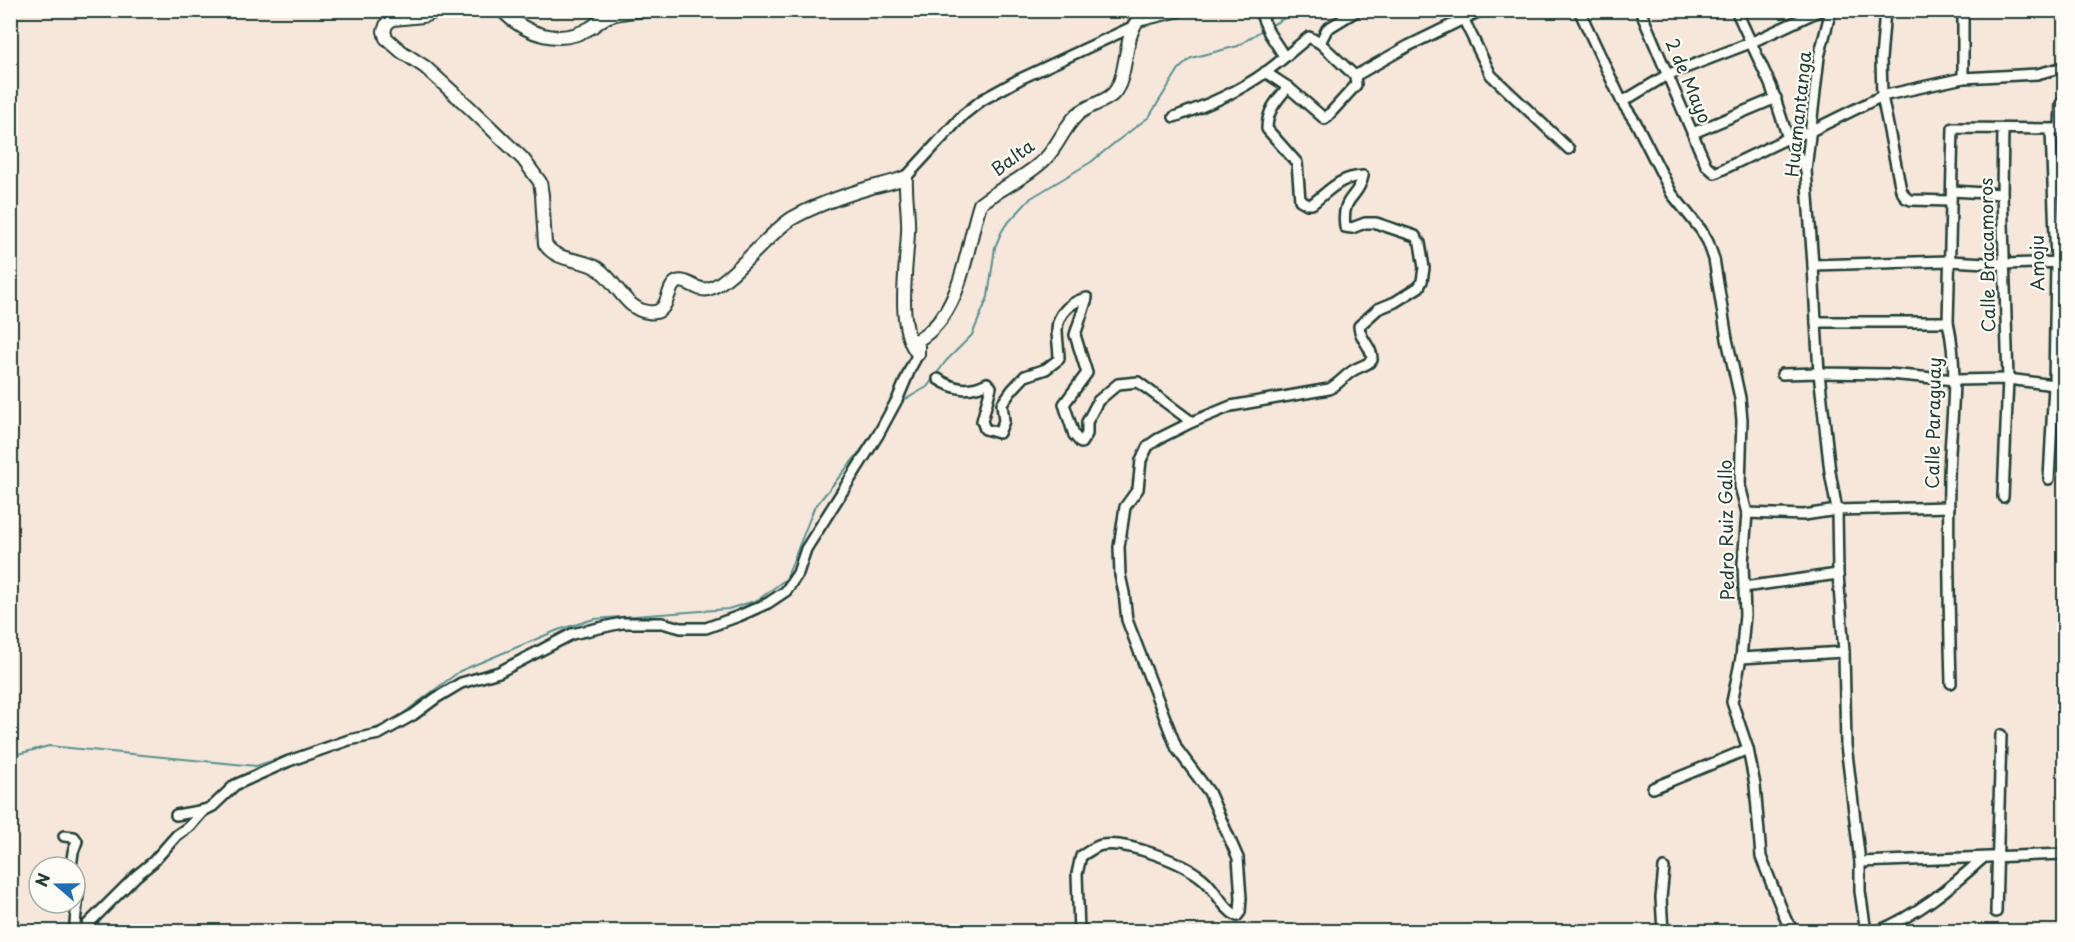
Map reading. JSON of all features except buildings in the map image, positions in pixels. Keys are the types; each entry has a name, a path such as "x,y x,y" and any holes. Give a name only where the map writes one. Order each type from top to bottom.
{"street":[{"path":"441,10 423,16 393,19 387,23 384,31 386,38 425,67 523,159 540,182 545,244 549,250 556,255 594,266 604,273 628,301 648,312 658,311 665,305 677,282 708,289 720,283 766,239 790,220 816,207 906,177 963,116 982,100 1020,79 1132,27 1138,20 1180,10"},
{"path":"502,10 524,27 543,36 568,38 589,29 608,16 628,11 650,10"},
{"path":"1320,43 1327,29 1358,10"},
{"path":"1354,76 1461,15 1482,10"},
{"name":"Pedro Ruiz Gallo","path":"1579,10 1622,102 1636,123 1672,194 1708,242 1714,259 1727,339 1740,398 1742,457 1739,470 1740,486 1747,513 1743,563 1745,615 1741,658 1732,702 1748,749 1755,784 1761,857 1792,932"},
{"name":"2 de Mayo","path":"1640,10 1706,165 1715,173 1788,138"},
{"path":"1736,10 1776,99 1788,138 1806,170"},
{"path":"1622,102 1667,75 1750,43 1821,10"},
{"name":"Huamantanga","path":"1831,10 1819,57 1806,170 1819,373 1830,472 1837,510 1846,745 1866,932"},
{"path":"1885,10 1881,51 1882,96 1901,190 1906,198 1911,200 2002,194"},
{"path":"1963,10 1963,78"},
{"path":"1260,13 1269,33 1284,56"},
{"path":"1461,15 1491,75 1569,149"},
{"name":"Balta","path":"918,354 918,340 936,327 945,315 970,246 980,204 1044,160 1070,122 1079,113 1113,93 1120,80 1132,27"},
{"path":"1174,117 1206,106 1230,93 1265,72 1309,37 1320,43 1354,76 1356,85 1325,119 1288,87 1265,72"},
{"path":"1788,138 1811,131 1882,96 1963,78 2037,74 2064,67"},
{"path":"1079,932 1077,874 1082,856 1100,845 1158,854 1201,877 1214,890 1223,905 1237,916 1240,912 1241,885 1238,858 1209,792 1178,749 1152,689 1147,669 1127,620 1120,575 1119,547 1125,507 1138,489 1141,460 1148,446 1192,422 1231,406 1329,389 1338,384 1353,370 1372,360 1372,353 1360,333 1359,326 1378,309 1414,290 1422,281 1424,268 1420,243 1415,236 1377,223 1365,223 1352,228 1345,227 1345,206 1349,198 1361,186 1363,176 1343,180 1312,204 1300,201 1297,163 1267,129 1268,115 1272,105 1288,87"},
{"path":"1693,133 1776,99"},
{"name":"Amoju","path":"2049,479 2060,262 2058,129 2061,104"},
{"name":"Calle Paraguay","path":"1951,683 1949,507 1955,380 1948,322 1953,128 2003,129"},
{"path":"2003,129 2058,129"},
{"name":"Calle Bracamoros","path":"2003,129 2002,194 2008,379 2003,497"},
{"path":"176,815 213,806 235,785 289,761 349,740 379,734 462,683 499,672 572,634 622,623 662,623 681,628 706,628 768,603 786,591 798,573 806,549 878,435 918,354 909,338 904,298 908,233 906,177"},
{"path":"1813,266 1949,261 2005,264 2060,262"},
{"path":"938,379 950,386 966,390 987,383 991,387 982,421 985,429 999,432 1004,421 1002,404 1012,390 1025,376 1046,369 1059,359 1057,329 1061,313 1078,300 1087,298 1075,335 1087,373 1065,404 1074,435 1081,442 1087,435 1087,422 1098,401 1118,384 1138,382 1192,422"},
{"path":"1816,322 1948,322"},
{"path":"1782,374 1889,374 1955,380 2008,379 2064,385"},
{"path":"1747,513 1804,515 1837,510 1949,507"},
{"path":"1744,587 1838,574"},
{"path":"1741,658 1844,652"},
{"path":"1996,912 2001,735"},
{"path":"1653,788 1748,749"},
{"path":"76,915 76,928 83,929 153,862 177,834 190,826 204,810"},
{"path":"64,836 74,837 77,841 73,855"},
{"path":"1860,862 2064,854"},
{"path":"1876,932 1898,923 1949,889 1983,858"},
{"path":"1663,932 1661,898 1664,868"}],"waterway":[{"path":"1270,26 1299,10"},
{"path":"899,403 927,387 946,361 972,335 988,297 995,247 1001,233 1031,198 1091,162 1149,117 1179,69 1191,58 1238,46 1265,28"},
{"path":"357,734 389,724 460,671 558,630 594,619 728,609 758,600 786,579 814,508 871,438"},
{"path":"10,756 49,746 256,766 303,751"}]}
